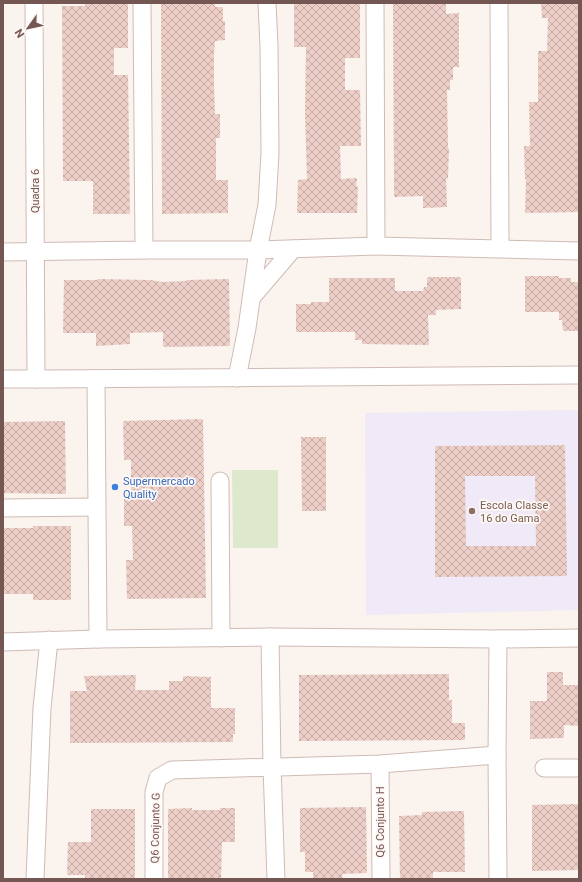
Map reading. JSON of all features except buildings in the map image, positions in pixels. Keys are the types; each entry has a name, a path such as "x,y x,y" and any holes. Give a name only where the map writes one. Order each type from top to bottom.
{"street":[{"name":"Quadra 6","path":"34,3 36,379"},
{"path":"142,3 144,250"},
{"path":"236,378 247,328 258,250 268,205 270,153 267,3"},
{"path":"375,3 376,246"},
{"path":"499,3 500,248"},
{"path":"3,252 36,250 258,250 376,246 579,251"},
{"path":"252,297 292,249"},
{"path":"3,379 579,375"},
{"path":"96,379 98,639"},
{"path":"220,481 221,638"},
{"path":"3,508 96,507"},
{"path":"270,637 272,767 276,879"},
{"path":"3,642 98,639 270,637 498,639 579,638"},
{"path":"498,639 498,879"},
{"path":"34,879 42,708 49,640"},
{"path":"272,767 380,764 497,755"},
{"name":"Q6 Conjunto H","path":"380,764 381,879"},
{"name":"Q6 Conjunto G","path":"154,879 154,792 158,778 172,770 272,767"},
{"path":"544,768 579,768"}],"shaded area":[{"name":"Escola Classe 16 do Gama","path":"579,410 579,610 366,615 365,413"}],"green space":[{"path":"232,470 278,470 278,548 233,548"}],"place":[{"name":"Supermercado Quality","path":"115,487"},
{"name":"Escola Classe 16 do Gama","path":"472,511"}]}
